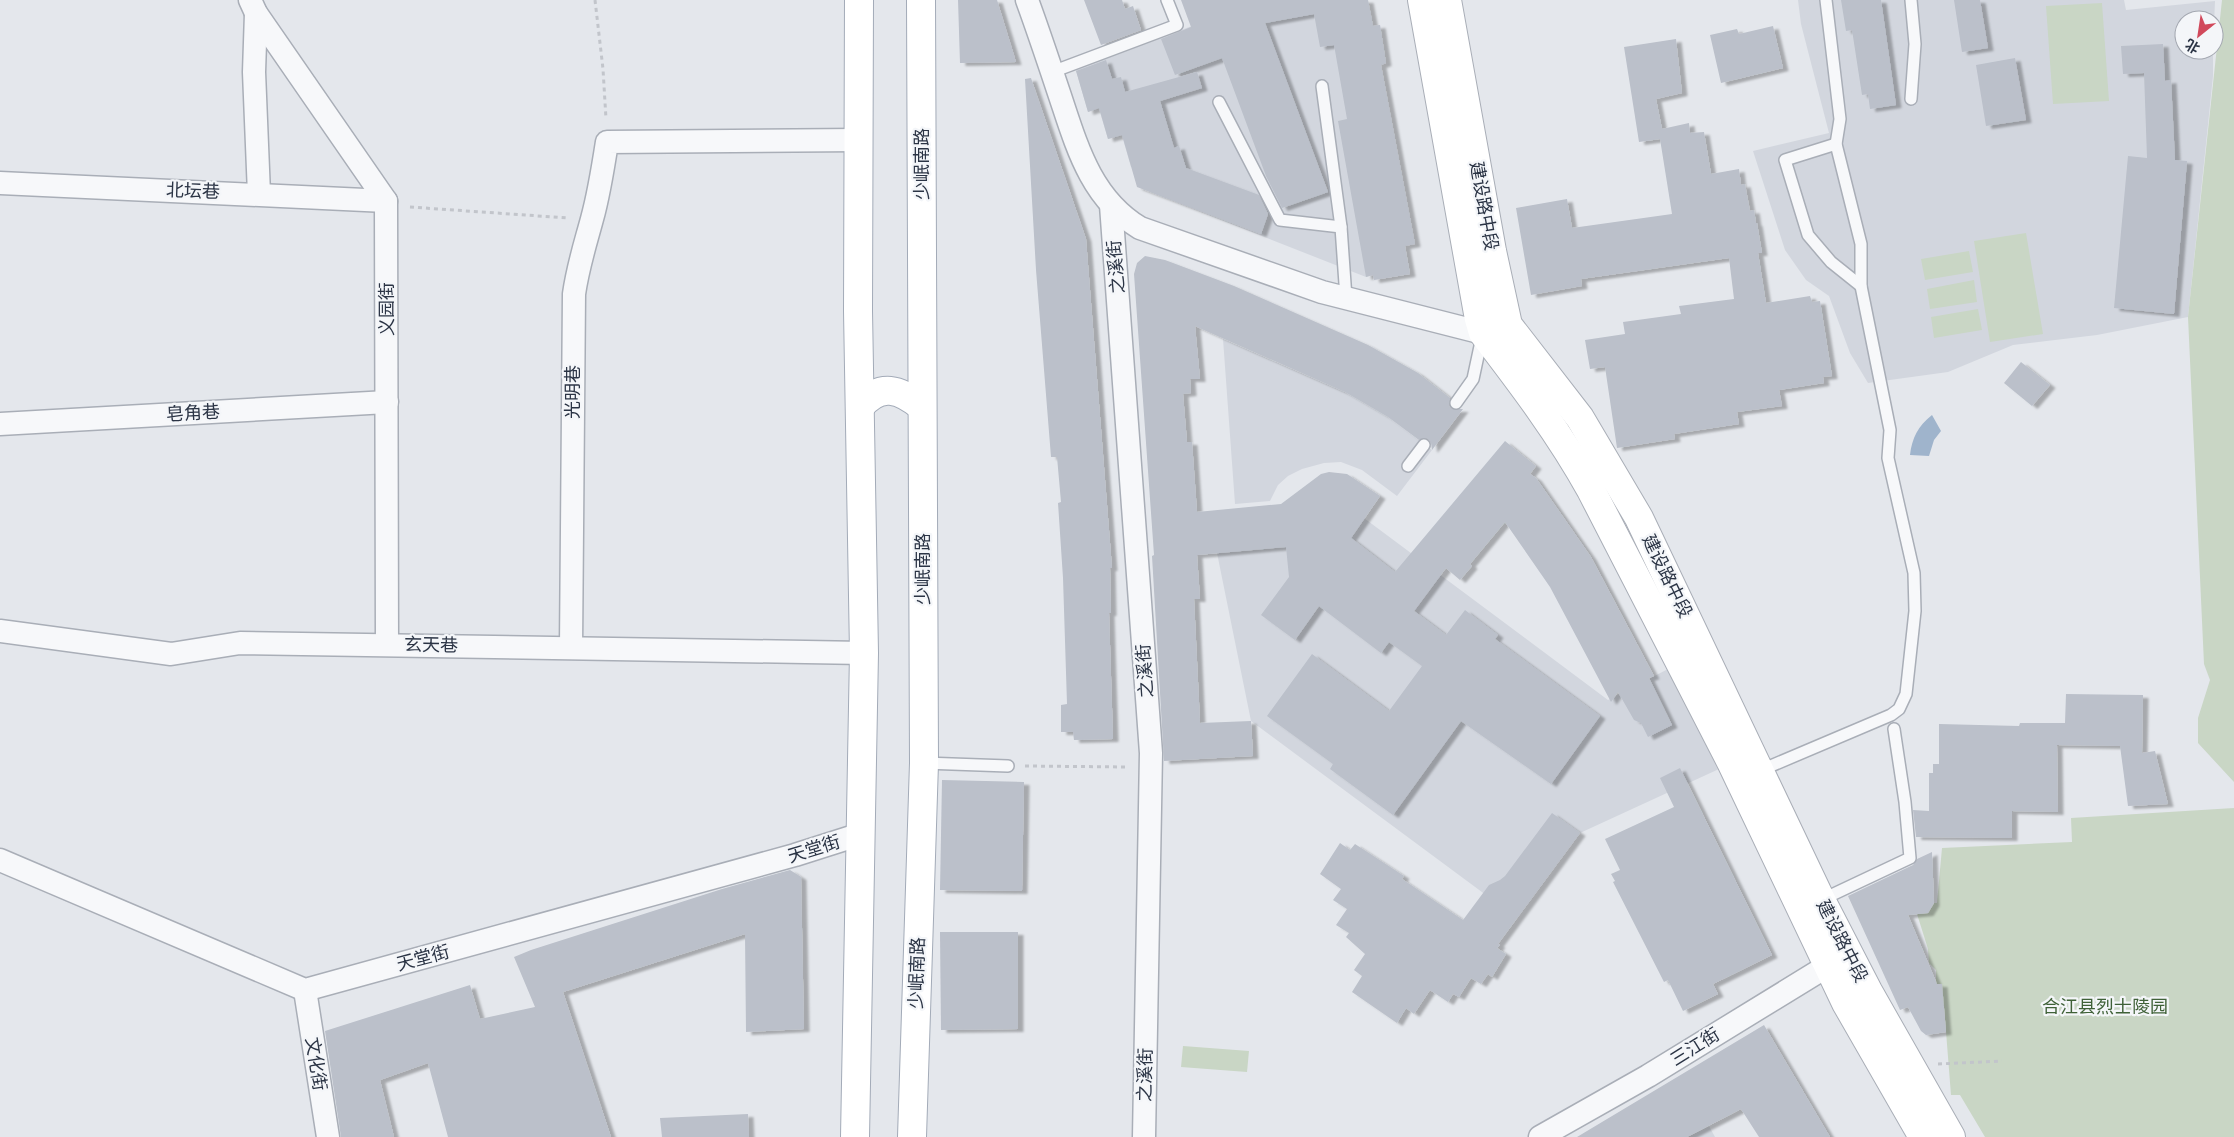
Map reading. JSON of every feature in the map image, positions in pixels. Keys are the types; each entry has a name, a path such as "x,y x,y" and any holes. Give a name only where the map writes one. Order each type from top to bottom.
{"main road":[{"path":"855,1137 864,653 860,407 859,0"},
{"name":"少岷南路","path":"912,1137 924,763 921,0"},
{"name":"建设路中段","path":"1422,0 1479,319 1496,329 1580,418 1617,478 1639,518 1750,775 1838,959 1951,1137"},
{"name":"建设路中段","path":"1447,0 1494,260 1496,329"},
{"path":"860,407 868,397 877,392 889,390 910,397 922,407"},
{"name":"建设路中段","path":"1750,775 1821,900 1838,959 1846,1003 1923,1137"}],"street":[{"name":"之溪街","path":"1027,0 1086,167 1111,205 1124,218 1140,228 1322,292 1496,329"},
{"path":"253,6 259,194"},
{"path":"253,6 386,203"},
{"path":"607,142 859,140"},
{"name":"光明巷","path":"571,647 574,294 577,267 592,220 602,176 607,142"},
{"name":"北坛巷","path":"0,183 259,194 386,203"},
{"name":"义园街","path":"386,203 387,644"},
{"name":"之溪街","path":"1111,205 1152,767 1144,1137"},
{"name":"皂角巷","path":"0,424 387,402"},
{"name":"玄天巷","path":"0,631 171,654 240,643 864,653"},
{"name":"天堂街","path":"305,990 795,856 861,834"},
{"path":"0,860 305,990"},
{"name":"三江街","path":"1540,1137 1648,1076 1838,959"},
{"name":"文化街","path":"305,990 328,1137"}],"lane":[{"path":"1052,72 1177,25 1168,0"},
{"path":"1750,775 1892,715 1900,708 1906,694 1914,612 1914,573 1888,458 1890,430 1861,286 1861,244 1836,144 1840,119 1826,0"},
{"path":"1911,0 1914,44 1911,99"},
{"path":"1322,86 1342,226 1346,298"},
{"path":"1219,102 1280,220 1342,226"},
{"path":"1836,144 1784,160 1808,235 1831,262 1861,286"},
{"path":"1456,403 1473,380 1496,329"},
{"path":"1408,466 1424,444"},
{"path":"1821,900 1910,858 1905,802 1894,729"},
{"path":"924,763 1008,766"}],"path":[{"path":"595,0 603,69 607,142"},
{"path":"386,203 592,220"},
{"path":"1008,766 1152,767"},
{"path":"1949,1064 2002,1060"}],"shaded area":[{"path":"1272,0 1368,0 1373,26 1380,25 1386,63 1381,65 1415,244 1405,246 1373,275 1366,277 1150,192 1142,164 1131,167 1122,136 1108,139 1099,109 1088,112 1075,67 1105,58 1257,2"},
{"path":"1798,0 2124,0 2126,10 2215,1 2215,10 2174,10 2174,60 2213,60 2213,76 2188,317 2097,335 2013,345 1948,372 1868,383 1850,353 1829,296 1806,280 1785,250 1753,151 1829,133 1801,24"},
{"path":"1223,339 1345,392 1388,417 1432,450 1397,496 1362,470 1341,462 1324,463 1302,469 1288,476 1278,485 1270,501 1235,504"},
{"path":"1325,489 1608,700 1670,668 1719,769 1580,833 1517,918 1251,721 1217,553"},
{"path":"1709,1126 1715,1137 1687,1137"}],"green space":[{"path":"2222,0 2234,0 2234,782 2198,743 2198,718 2210,680 2204,664 2188,317 2216,60 2224,60 2224,10 2221,10"},
{"path":"2102,3 2109,101 2053,104 2046,6"},
{"path":"2026,233 2043,334 1990,342 1974,241"},
{"path":"1969,251 1973,272 1925,280 1921,259"},
{"path":"1974,280 1977,302 1930,309 1927,289"},
{"path":"1978,309 1982,330 1934,338 1931,317"},
{"name":"合江县烈士陵园","path":"2234,808 2234,1137 1985,1137 1960,1095 1951,1095 1944,1006 1924,1007 1936,984 1936,970 1929,963 1928,949 1917,914 1928,913 1934,903 1937,903 1942,848 2072,842 2071,818"},
{"path":"1183,1046 1249,1051 1247,1072 1181,1067"}],"water":[{"path":"1932,415 1941,431 1934,440 1929,456 1910,455 1916,433"}],"building":[{"path":"958,0 997,0 1016,62 960,63"},
{"path":"1084,0 1122,0 1125,9 1133,6 1141,30 1101,45"},
{"path":"1181,0 1368,0 1373,26 1380,25 1386,63 1381,65 1415,244 1405,246 1410,274 1374,280 1373,275 1366,277 1338,121 1347,119 1334,45 1320,47 1314,14 1265,23 1328,192 1282,208 1266,176 1222,58 1175,75 1161,39 1191,27"},
{"path":"1841,0 1881,0 1896,105 1870,109 1868,94 1862,95 1852,30 1846,31"},
{"path":"1954,0 1980,0 1988,48 1962,52"},
{"path":"1773,26 1783,68 1721,83 1710,35 1737,29 1739,34"},
{"path":"1676,39 1682,93 1656,99 1662,129 1689,123 1690,133 1704,132 1711,174 1739,169 1741,185 1745,184 1750,211 1754,210 1757,223 1762,253 1758,253 1766,303 1810,296 1812,302 1820,301 1832,376 1823,377 1824,383 1779,390 1782,406 1737,412 1739,424 1674,434 1675,439 1617,448 1605,367 1590,369 1585,340 1625,334 1623,322 1681,314 1679,306 1734,299 1729,258 1581,279 1582,286 1531,295 1516,208 1567,199 1572,228 1672,214 1660,139 1639,142 1624,47"},
{"path":"2163,44 2165,81 2171,80 2175,160 2187,161 2174,314 2114,308 2128,156 2147,158 2144,73 2123,74 2121,46"},
{"path":"2015,58 2026,120 1986,126 1976,65"},
{"path":"1106,60 1112,79 1121,77 1125,92 1197,72 1202,88 1160,101 1174,148 1179,146 1186,168 1259,195 1268,214 1261,234 1137,187 1122,135 1108,139 1099,108 1088,112 1076,71"},
{"path":"1031,78 1086,239 1112,568 1110,568 1111,613 1109,613 1113,739 1074,740 1073,732 1061,732 1061,705 1067,704 1063,578 1058,503 1061,502 1057,457 1051,457 1036,270 1025,79"},
{"path":"1145,256 1165,260 1234,286 1368,345 1418,373 1450,398 1449,406 1452,409 1463,409 1432,450 1428,439 1419,440 1388,417 1345,392 1195,326 1200,379 1190,379 1191,393 1183,394 1187,442 1192,442 1197,512 1281,504 1321,474 1329,472 1347,474 1380,496 1351,538 1395,572 1505,441 1536,466 1530,474 1536,478 1591,557 1654,676 1649,678 1672,725 1648,737 1641,723 1634,720 1618,692 1611,702 1550,587 1505,522 1470,564 1472,566 1460,580 1446,568 1414,611 1446,635 1465,610 1498,635 1495,639 1600,716 1551,784 1461,721 1393,815 1330,769 1333,764 1267,716 1312,654 1389,711 1422,666 1389,642 1381,653 1319,606 1295,640 1261,615 1289,577 1286,547 1197,555 1200,599 1194,599 1200,723 1251,721 1253,756 1164,761 1152,556 1154,555 1134,274 1137,263"},
{"path":"2021,362 2050,385 2032,406 2004,383"},
{"path":"2066,694 2143,695 2142,753 2155,751 2168,804 2128,806 2120,746 2057,745 2058,812 2012,811 2012,838 1916,837 1913,810 1929,811 1929,773 1933,773 1933,764 1939,764 1939,724 2019,726 2020,723 2065,723"},
{"path":"1680,768 1772,955 1713,984 1718,994 1683,1011 1668,980 1664,982 1613,882 1615,881 1611,874 1620,870 1605,839 1674,807 1660,778"},
{"path":"942,780 1024,782 1022,891 940,890"},
{"path":"1552,813 1580,833 1498,944 1500,945 1497,948 1506,954 1492,977 1488,974 1481,984 1471,978 1459,997 1453,994 1448,1002 1430,990 1414,1014 1406,1008 1397,1023 1352,992 1362,976 1354,970 1365,954 1346,937 1349,933 1336,925 1347,909 1333,900 1341,889 1320,874 1340,843 1350,850 1355,844 1404,876 1402,879 1463,920 1489,885 1505,876"},
{"path":"1932,852 1934,903 1928,913 1908,915 1937,984 1942,984 1946,1032 1926,1035 1921,1031 1908,1007 1900,1010 1848,896 1913,865 1917,859"},
{"path":"790,870 801,877 804,1029 746,1032 745,934 563,992 611,1137 448,1137 428,1063 380,1080 394,1137 341,1137 325,1031 470,985 480,1019 535,1007 514,957 722,889"},
{"path":"940,932 1018,932 1018,1029 941,1030"},
{"path":"1764,1025 1830,1137 1759,1137 1741,1109 1687,1137 1577,1137"},
{"path":"748,1114 749,1137 662,1137 660,1118"}]}
